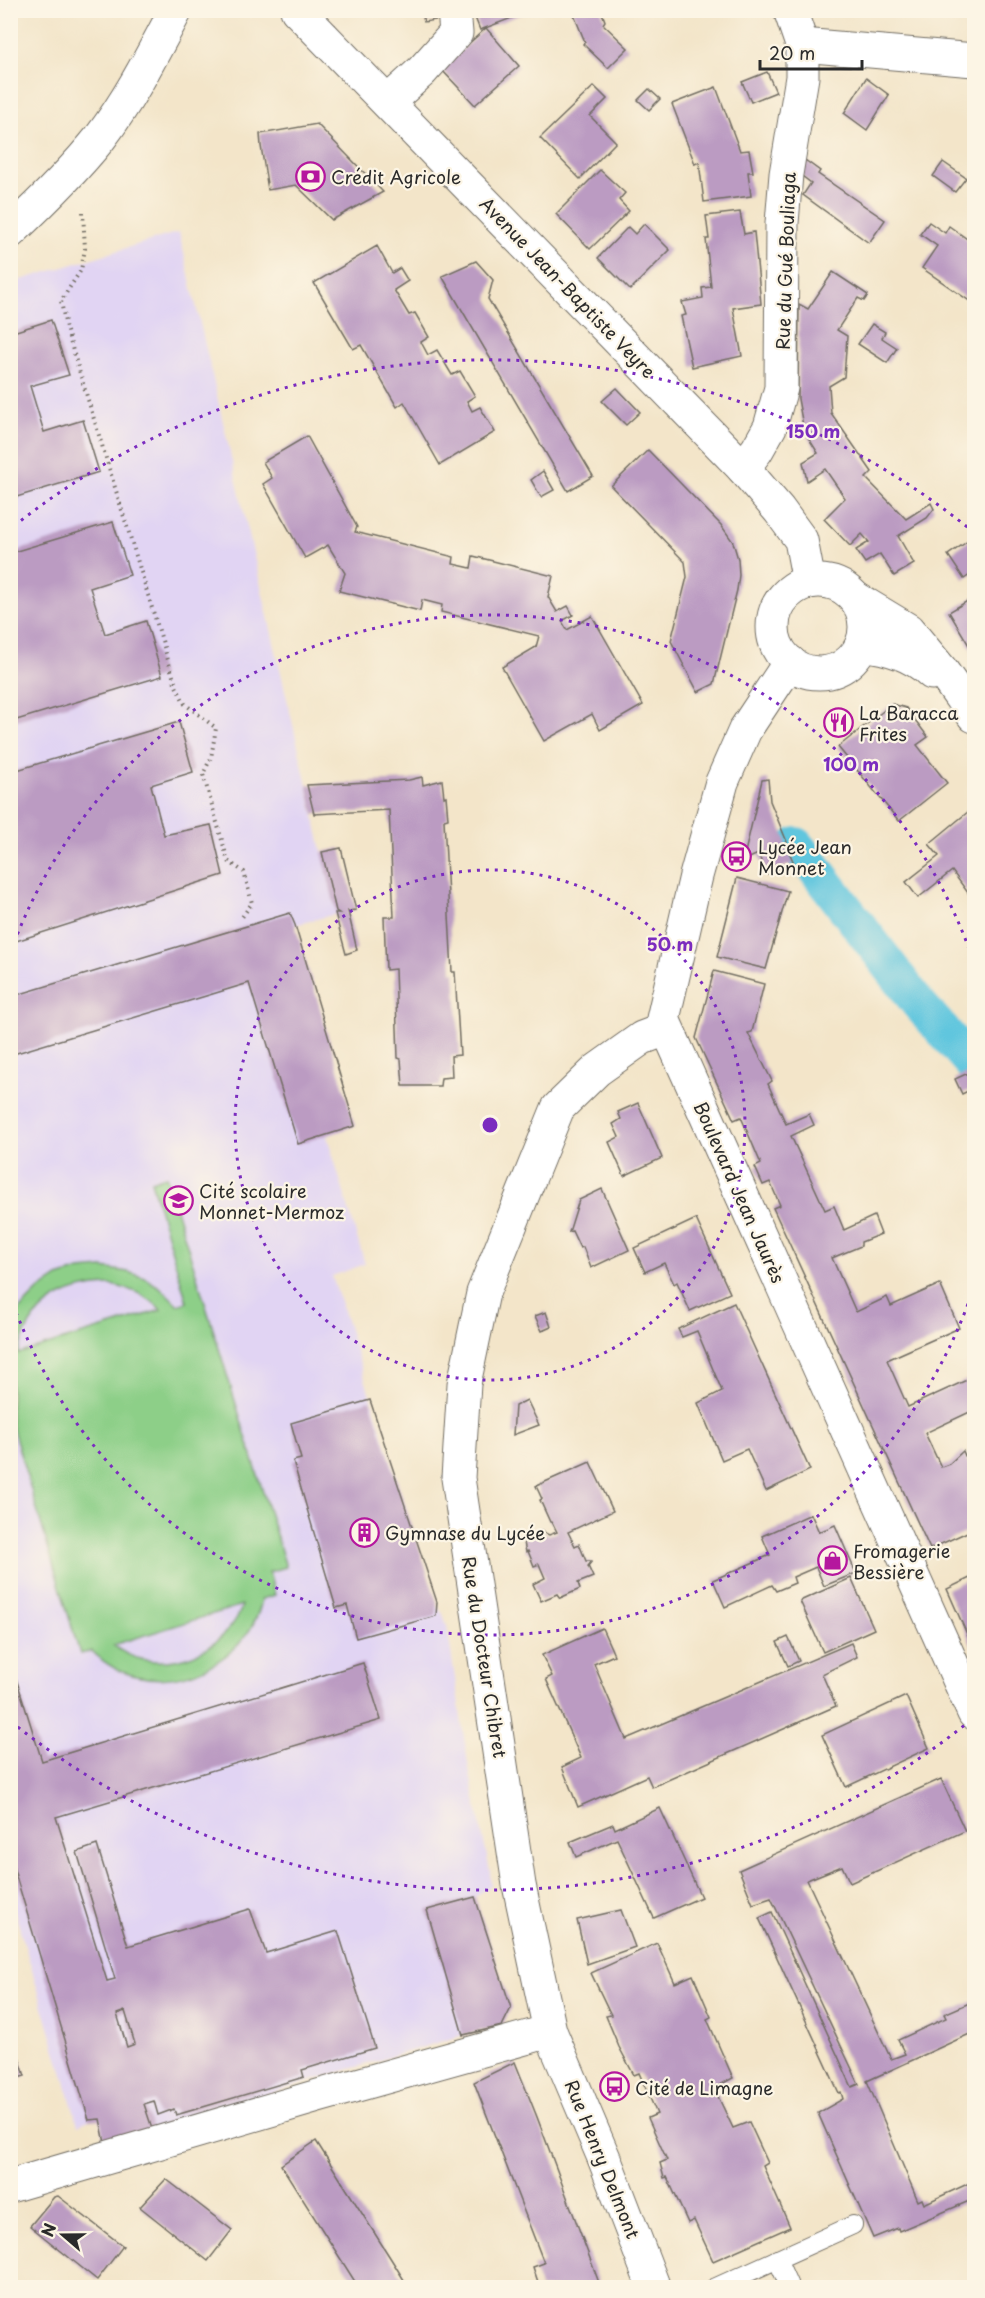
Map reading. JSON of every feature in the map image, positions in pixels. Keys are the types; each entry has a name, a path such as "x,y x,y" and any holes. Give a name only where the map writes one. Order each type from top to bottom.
{"main road":[{"path":"10,232 60,185 101,137 143,72 176,10"},
{"name":"Avenue Jean-Baptiste Veyre","path":"297,10 743,468 801,540 809,582"},
{"path":"388,102 422,71 456,33 454,10"},
{"name":"Rue du Gué Bouliaga","path":"743,468 770,427 782,388 782,223 786,174 802,76 802,45 790,10"},
{"path":"802,45 975,60"},
{"path":"855,598 865,620 865,632 862,644 855,656 844,666 830,671 802,670 780,651 775,638 774,623 777,609 784,597 809,582 835,583 908,630 971,711"},
{"path":"862,644 887,648 907,655 927,668 971,711"},
{"name":"Boulevard Jean Jaurès","path":"790,662 745,730 722,782 696,876 663,1019 975,1713"},
{"name":"Rue du Docteur Chibret","path":"550,2031 519,1886 458,1478 464,1384 483,1293 558,1108 597,1070 642,1038 666,1029"},
{"path":"10,2186 550,2031"},
{"name":"Rue Henry Delmont","path":"550,2031 604,2158 654,2288"}],"lane":[{"path":"714,2288 853,2225"},
{"path":"777,2259 790,2288"}],"path":[{"path":"83,212 85,249 81,270 61,301 66,328 176,686 185,704 216,728 211,758 203,774 228,861 244,872 252,903 242,917"}],"shaded area":[{"name":"Cité scolaire Monnet-Mermoz","path":"179,232 336,911 339,913 295,925 355,1126 327,1136 365,1264 332,1276 438,1608 447,1626 468,1764 490,1872 491,1885 475,1897 511,2008 502,2026 463,2035 105,2143 99,2119 78,2125 11,1899 11,283"}],"green space":[{"path":"166,1176 286,1567 269,1572 275,1595 262,1599 253,1624 237,1646 216,1662 192,1673 166,1678 139,1677 114,1668 92,1651 80,1654 11,1423 11,1325 20,1309 40,1289 58,1277 80,1270 103,1268 128,1272 145,1278 161,1288 178,1305 187,1302 151,1181","holes":["111,1285 139,1293 161,1310 18,1354 23,1337 31,1323 51,1302 79,1289","242,1605 236,1620 208,1648 176,1660 143,1660 113,1645"]}],"building":[{"path":"421,10 434,10 436,20 424,22"},
{"path":"472,10 529,10 530,11 480,30"},
{"path":"572,10 601,10 605,21 603,24 628,48 608,68 583,44 585,42"},
{"path":"486,28 519,66 475,105 441,69"},
{"path":"767,72 776,92 751,102 742,82"},
{"path":"866,78 889,95 867,130 844,113"},
{"path":"594,86 607,99 590,116 616,142 580,179 540,138"},
{"path":"716,87 740,151 749,150 753,172 748,172 751,196 704,202 699,162 695,164 672,104"},
{"path":"649,89 660,99 649,110 638,100"},
{"path":"317,124 383,192 332,220 296,185 268,190 261,146 260,134"},
{"path":"805,160 820,171 818,174 885,220 869,243 803,195 811,183 802,176"},
{"path":"943,162 966,178 955,192 933,176"},
{"path":"600,170 625,193 619,200 629,211 590,249 556,214"},
{"path":"740,212 744,234 754,232 761,304 733,308 742,356 692,367 681,316 686,315 682,302 703,298 702,288 711,287 706,216"},
{"path":"929,222 945,233 949,226 974,244 974,304 922,268 937,246 920,234"},
{"path":"644,224 670,250 630,290 598,258 628,227 635,234"},
{"path":"377,246 392,273 400,268 408,281 394,290 409,315 415,313 429,337 421,342 428,355 437,350 452,375 460,371 475,396 467,401 472,411 480,407 495,432 440,465 404,402 397,407 361,345 353,349 314,283"},
{"path":"476,261 493,280 488,299 593,476 568,491 442,276"},
{"path":"833,272 868,295 864,301 858,298 837,330 847,336 844,377 829,386 831,413 872,472 866,478 906,519 931,503 934,509 927,518 898,536 914,564 894,576 880,554 865,563 856,550 869,542 862,534 850,546 824,519 845,498 825,469 807,481 803,462 818,453 804,431 798,399 799,304 808,309"},
{"path":"51,320 69,375 30,386 44,432 83,420 99,472 10,499 10,333"},
{"path":"872,324 885,332 882,338 897,348 887,363 858,344"},
{"path":"617,388 640,412 626,425 602,401"},
{"path":"307,436 357,527 355,532 454,557 453,564 471,568 473,556 553,576 548,597 557,612 568,606 573,615 562,621 567,630 592,616 643,705 600,730 592,714 544,741 502,667 536,647 539,636 441,612 442,605 422,600 420,611 339,591 345,573 328,545 305,558 263,484 272,478 263,462"},
{"path":"648,450 721,525 733,542 738,559 737,590 714,684 698,692 671,641 687,577 685,562 611,486"},
{"path":"543,471 554,490 541,497 531,480"},
{"path":"113,522 130,575 90,588 105,634 146,621 162,676 10,722 10,553"},
{"path":"974,537 974,572 964,579 948,555"},
{"path":"974,597 974,651 973,652 949,612"},
{"path":"892,704 906,708 928,737 917,745 947,783 899,821 838,747"},
{"path":"179,722 193,772 151,785 164,835 211,825 223,875 10,943 10,772"},
{"path":"422,777 423,785 442,780 444,797 446,796 448,819 444,820 452,972 455,972 460,1055 451,1056 452,1077 441,1078 440,1086 403,1086 401,1059 398,1058 395,969 386,970 384,917 394,917 389,810 314,814 307,785 409,780"},
{"path":"768,779 770,801 794,863 767,874 758,854 743,861 762,780"},
{"path":"969,811 974,817 974,901 952,871 918,898 906,882 939,856 929,844"},
{"path":"341,848 356,910 348,911 357,950 346,954 335,913 339,913 336,911 322,852"},
{"path":"737,878 788,891 766,969 717,957"},
{"path":"290,913 355,1126 298,1144 249,983 10,1055 10,997"},
{"path":"714,971 764,984 752,1032 748,1033 772,1081 768,1084 786,1124 809,1114 814,1125 791,1136 825,1210 834,1206 844,1230 874,1216 881,1234 861,1242 861,1246 832,1258 856,1312 887,1297 891,1306 940,1284 959,1328 887,1360 908,1407 971,1378 974,1385 974,1410 925,1433 941,1467 949,1464 963,1451 974,1477 974,1529 930,1549 773,1208 780,1205 770,1182 763,1185 755,1167 761,1164 741,1117 734,1120 696,1038"},
{"path":"966,1074 974,1083 974,1088 962,1094 955,1079"},
{"path":"638,1103 662,1158 624,1176 609,1142 619,1137 613,1124 621,1119 618,1112"},
{"path":"602,1189 629,1250 591,1268 583,1247 580,1248 572,1231 569,1232 579,1200"},
{"path":"696,1219 730,1293 690,1311 677,1282 674,1284 664,1263 645,1272 634,1248"},
{"path":"734,1303 810,1470 766,1491 747,1449 722,1460 698,1403 722,1391 697,1331 682,1337 678,1329"},
{"path":"546,1312 551,1327 542,1331 535,1316"},
{"name":"Gymnase du Lycée","path":"370,1400 437,1602 436,1616 356,1638 347,1605 336,1608 293,1461 301,1459 291,1423"},
{"path":"527,1400 539,1425 513,1435 515,1406"},
{"path":"590,1462 613,1511 568,1532 575,1546 579,1544 586,1561 592,1561 588,1566 593,1577 578,1583 580,1589 560,1598 557,1594 541,1601 533,1584 545,1578 539,1564 534,1566 528,1551 526,1552 523,1538 541,1531 549,1535 557,1532 550,1522 536,1486"},
{"path":"811,1514 819,1532 835,1525 856,1573 824,1586 816,1567 793,1577 795,1583 776,1591 772,1585 725,1607 713,1580 770,1555 762,1536"},
{"path":"974,1576 974,1650 947,1589"},
{"path":"851,1578 874,1629 823,1652 800,1601"},
{"path":"602,1628 614,1655 594,1664 626,1739 851,1643 857,1657 822,1674 836,1706 652,1787 647,1776 578,1807 562,1767 581,1758 546,1679 552,1676 542,1655"},
{"path":"788,1637 799,1661 788,1666 777,1642"},
{"path":"10,1659 42,1761 363,1663 381,1720 56,1817 107,1981 115,1979 77,1852 97,1845 128,1946 250,1909 266,1953 338,1931 375,2048 302,2070 304,2077 176,2115 174,2109 158,2115 154,2101 144,2104 152,2128 105,2143 100,2119 89,2120 10,1856","holes":["125,2011 135,2044 127,2047 117,2014"]},
{"path":"906,1696 929,1748 846,1787 822,1735"},
{"path":"941,1779 965,1831 850,1883 842,1866 807,1880 891,2059 905,2054 898,2040 946,2018 944,2014 974,2001 974,2032 867,2081 918,2201 922,2199 924,2204 974,2181 974,2199 899,2231 898,2228 873,2238 818,2113 843,2099 841,2092 839,2093 759,1918 772,1912 852,2087 859,2084 771,1898 753,1904 739,1870"},
{"path":"660,1808 701,1897 654,1918 617,1839 576,1857 570,1842 613,1824 615,1829"},
{"path":"475,1897 511,2008 502,2026 463,2035 427,1910"},
{"path":"621,1910 635,1947 587,1964 577,1920"},
{"path":"657,1943 675,1983 693,1975 711,2017 707,2019 733,2078 714,2088 733,2128 749,2122 768,2163 763,2166 790,2227 713,2261 694,2220 688,2223 667,2177 664,2178 660,2163 667,2160 648,2118 657,2114 639,2073 634,2075 619,2047 606,2016 611,2015 591,1973"},
{"path":"10,2029 25,2076 10,2080"},
{"path":"515,2062 601,2288 540,2288 533,2267 544,2263 474,2082"},
{"path":"316,2141 409,2288 359,2288 281,2165"},
{"path":"166,2179 232,2230 208,2261 140,2207"},
{"path":"58,2196 123,2246 97,2280 30,2226 54,2197"}],"waterway":[{"path":"797,845 918,1003 974,1066"}],"place":[{"name":"Crédit Agricole","path":"310,176"},
{"name":"La Baracca Frites","path":"838,722"},
{"name":"Lycée Jean Monnet","path":"737,856"},
{"name":"Cité scolaire Monnet-Mermoz","path":"178,1200"},
{"name":"Gymnase du Lycée","path":"364,1532"},
{"name":"Fromagerie Bessière","path":"832,1560"},
{"name":"Cité de Limagne","path":"614,2087"}]}
